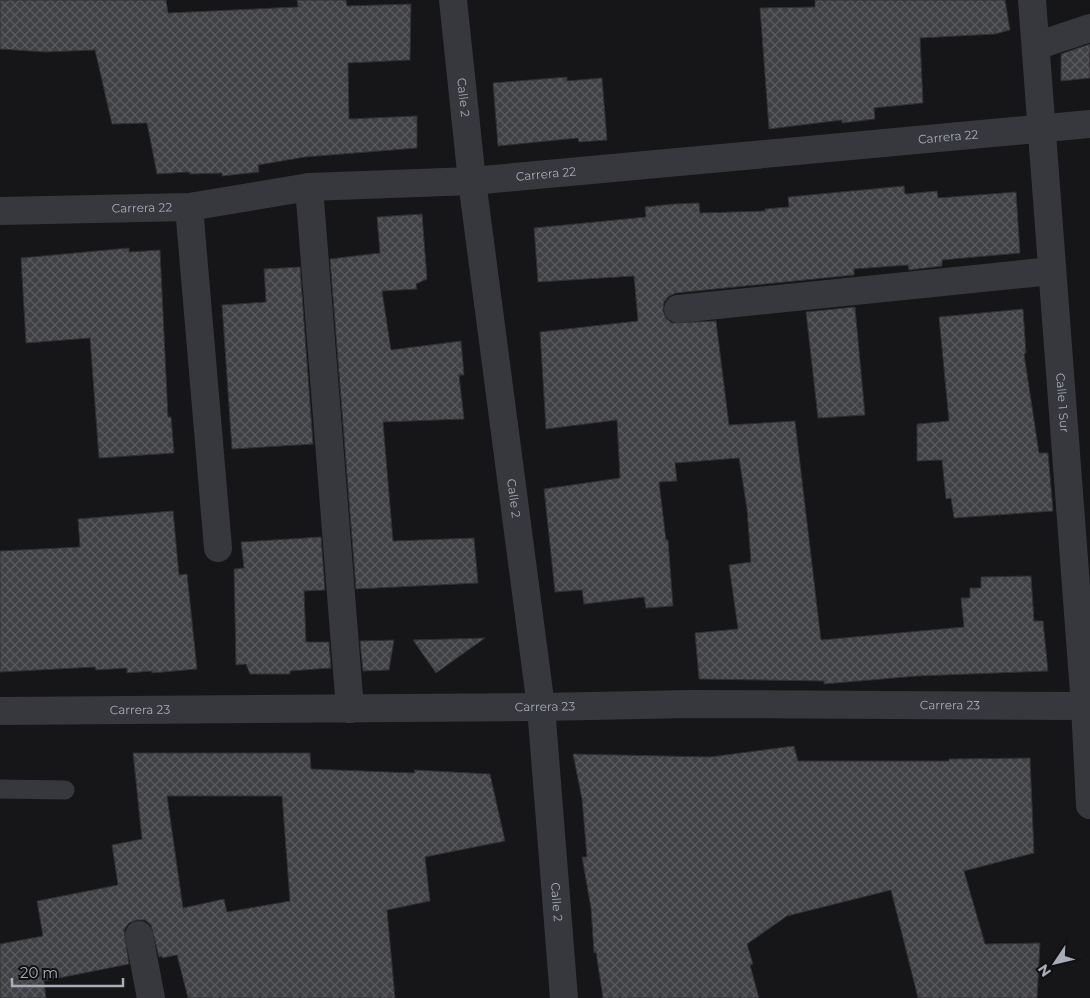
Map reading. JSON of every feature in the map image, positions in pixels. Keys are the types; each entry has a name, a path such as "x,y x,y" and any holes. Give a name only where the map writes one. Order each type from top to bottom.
{"street":[{"name":"Calle 2","path":"453,0 472,181 541,707 564,998"},
{"name":"Calle 1 Sur","path":"1032,0 1088,706 1090,805"},
{"path":"1036,46 1090,28"},
{"name":"Carrera 22","path":"0,211 190,207 309,188 472,181 1090,124"},
{"path":"309,188 350,709"},
{"path":"190,207 218,548"},
{"path":"678,309 1052,271"},
{"name":"Carrera 23","path":"0,711 350,709 691,704 1088,706"},
{"path":"139,935 151,998"}],"lane":[{"path":"0,790 65,790"}],"building":[{"path":"0,0 166,0 168,13 298,7 297,0 346,0 347,6 411,4 410,60 348,63 349,119 417,116 417,148 305,157 258,165 259,172 222,176 222,173 190,174 189,172 157,174 147,123 112,124 95,50 46,52 0,49"},
{"path":"815,0 1005,0 1010,30 995,34 920,38 923,103 874,108 875,119 842,123 842,120 769,129 760,8 815,7"},
{"path":"1090,44 1090,78 1061,81 1061,54"},
{"path":"567,77 567,81 602,78 607,140 579,142 578,138 498,146 493,83"},
{"path":"904,186 905,194 937,191 938,198 1016,192 1020,253 942,260 942,266 909,270 908,265 854,269 854,275 676,293 669,296 664,302 663,311 666,318 672,323 716,321 729,425 795,421 821,640 964,627 961,598 970,598 970,588 981,588 981,577 1031,576 1034,621 1043,621 1048,671 917,676 824,684 824,681 699,679 695,633 738,629 729,565 751,562 747,509 739,458 675,463 677,481 659,482 666,540 668,540 673,606 646,608 644,597 584,604 582,590 555,592 544,489 620,478 617,420 546,429 540,332 638,321 634,276 538,282 534,228 646,217 645,207 674,204 699,203 700,213 765,211 765,209 789,207 788,197"},
{"path":"422,214 427,279 416,284 417,289 382,291 391,350 461,341 464,375 459,375 464,419 383,422 393,541 474,538 478,583 356,589 330,259 380,253 377,217"},
{"path":"129,248 129,252 160,250 168,417 171,417 174,453 99,458 90,338 26,343 21,258"},
{"path":"300,267 313,444 232,449 222,305 266,302 264,269"},
{"path":"855,307 865,415 818,418 806,312"},
{"path":"1023,309 1026,353 1024,354 1039,453 1048,453 1053,511 954,518 951,498 946,499 942,460 917,461 917,424 949,421 939,317"},
{"path":"173,511 179,575 187,574 197,669 127,673 127,668 96,670 95,667 0,672 0,551 80,547 78,519"},
{"path":"321,537 325,590 304,591 306,642 329,642 331,668 290,671 290,674 250,674 246,664 236,665 234,569 244,568 241,542"},
{"path":"485,638 436,673 413,640"},
{"path":"394,640 389,670 363,671 360,641"},
{"path":"794,746 798,761 949,761 949,759 1030,758 1034,853 964,871 985,944 1040,943 1037,998 918,998 891,890 787,916 747,944 753,964 750,965 759,998 603,998 596,952 594,953 591,908 582,857 587,857 582,799 573,754 710,757"},
{"path":"133,753 310,753 311,769 415,773 414,770 490,774 505,841 425,857 430,901 387,910 395,998 188,998 177,955 159,957 151,925 145,920 137,920 129,923 124,930 129,964 44,981 46,998 0,998 0,944 43,936 37,901 118,885 112,845 142,839","holes":["167,796 282,796 290,901 227,912 224,899 183,908"]}]}
